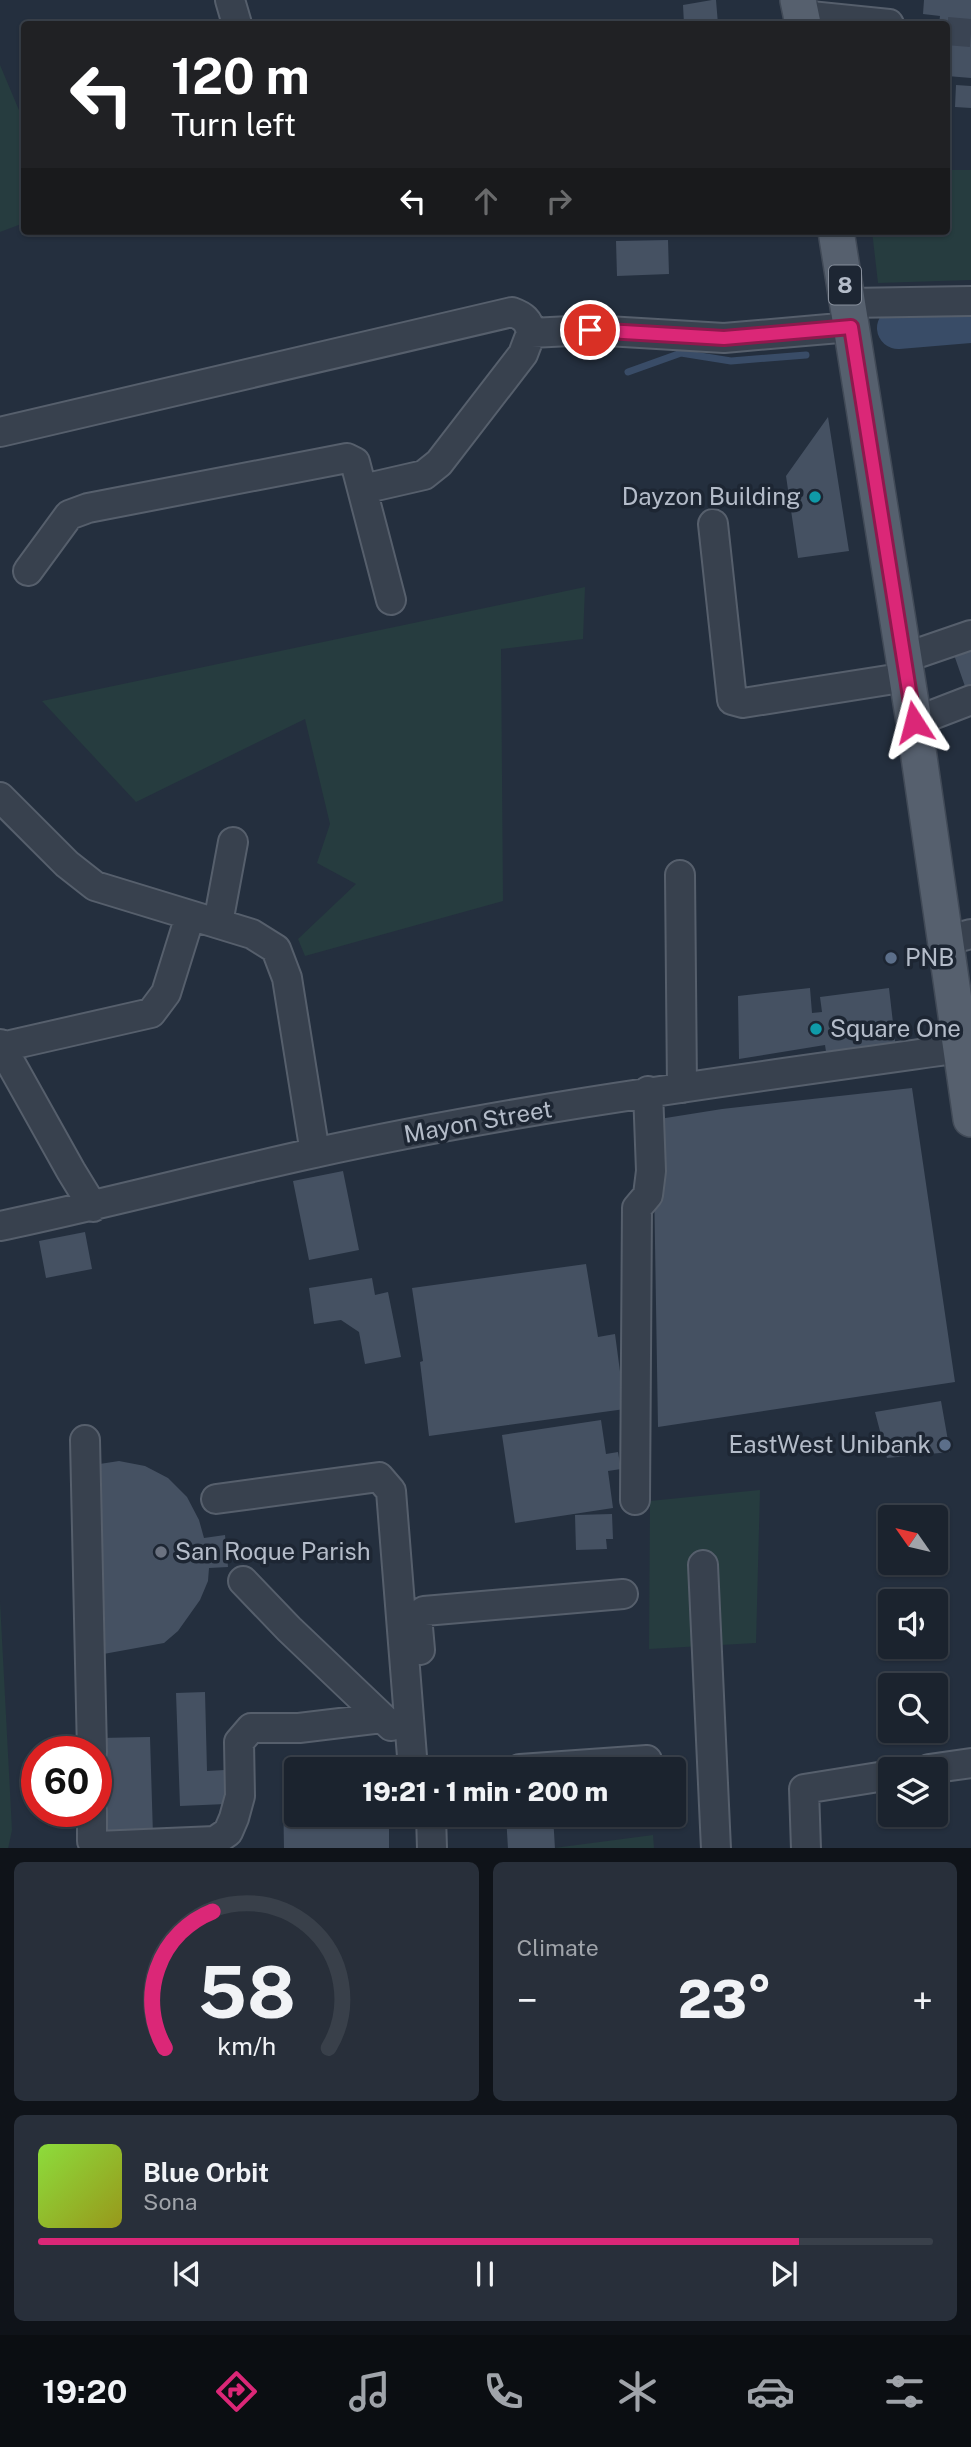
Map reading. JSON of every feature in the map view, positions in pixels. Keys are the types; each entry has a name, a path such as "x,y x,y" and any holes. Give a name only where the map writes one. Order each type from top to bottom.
{"main road":[{"name":"8","path":"837,235 914,722 958,938 961,1048 971,1119"}],"street":[{"path":"230,0 236,21"},
{"path":"801,13 865,21"},
{"path":"531,333 590,330 724,338 849,315 971,301"},
{"path":"0,432 512,312 529,323 531,333 523,354 439,463 424,475 363,489"},
{"path":"28,571 69,516 88,508 347,458 355,462 391,600"},
{"path":"713,524 732,700 743,703 905,668 971,635"},
{"path":"914,722 971,700"},
{"path":"0,797 67,864 95,886 252,934 276,949 287,978 315,1153"},
{"path":"218,923 233,842"},
{"path":"680,875 682,1088"},
{"path":"93,1207 1,1045 151,1013 166,993 190,916"},
{"name":"Mayon Street","path":"0,1226 93,1207 315,1153 648,1091 961,1048"},
{"path":"635,1500 637,1208 648,1195 652,1171 648,1091"},
{"path":"85,1440 92,1736"},
{"path":"216,1499 379,1477 391,1491 412,1756"},
{"path":"703,1565 716,1848"},
{"path":"243,1581 382,1718 412,1756"},
{"path":"428,1757 417,1616 424,1611 436,1609 623,1594"},
{"path":"92,1827 92,1840 97,1846 215,1841 228,1832 234,1818 240,1796 239,1742 251,1728 299,1728 382,1718"},
{"path":"948,1766 971,1763"},
{"path":"806,1848 804,1788 878,1777"},
{"path":"414,1827 414,1848"},
{"path":"431,1827 432,1848"}],"green space":[{"path":"0,65 21,115 21,224 0,232"},
{"path":"950,170 971,170 971,280 878,283 872,235 950,235"},
{"path":"585,587 583,639 501,649 503,901 305,956 298,939 356,884 317,863 330,824 305,719 136,802 42,701"},
{"path":"760,1490 756,1643 649,1649 650,1501"},
{"path":"0,1601 12,1830 8,1848 0,1848"},
{"path":"653,1835 654,1848 554,1848"}],"building":[{"path":"716,0 718,21 684,21 683,5"},
{"path":"924,0 971,0 971,78 950,76 950,21 939,21 940,16 923,14"},
{"path":"956,85 971,86 971,108 955,107"},
{"path":"668,240 669,274 617,276 616,241"},
{"name":"Dayzon Building","path":"828,417 849,551 798,558 786,476"},
{"path":"971,642 971,694 968,695 952,649"},
{"name":"Square One","path":"810,988 812,1013 822,1012 820,997 889,988 896,1049 827,1058 825,1045 739,1059 738,996"},
{"path":"912,1088 955,1382 658,1427 653,1120 722,1109"},
{"path":"343,1171 359,1250 309,1260 293,1181"},
{"path":"85,1232 92,1269 46,1278 39,1241"},
{"path":"586,1264 598,1337 615,1334 625,1409 429,1436 420,1362 423,1361 412,1288"},
{"path":"372,1278 375,1295 388,1292 401,1357 365,1364 359,1332 341,1320 314,1324 309,1288"},
{"path":"941,1401 950,1452 887,1458 875,1412"},
{"path":"601,1420 606,1454 618,1452 621,1469 608,1471 613,1508 515,1523 502,1435"},
{"name":"San Roque Parish","path":"119,1461 145,1466 168,1478 187,1497 199,1520 204,1538 225,1535 228,1567 209,1568 208,1581 200,1600 178,1631 164,1643 98,1655 93,1465"},
{"path":"612,1514 613,1539 606,1539 607,1549 576,1550 575,1515"},
{"path":"205,1692 207,1771 225,1770 226,1804 180,1806 176,1693"},
{"path":"150,1737 153,1835 102,1836 102,1827 112,1827 112,1738"},
{"path":"283,1790 284,1827 389,1827 389,1848 284,1848"},
{"path":"507,1827 554,1827 555,1848 508,1848"}],"waterway":[{"path":"898,328 971,322"},
{"path":"628,372 681,353 731,361 806,355"}],"tunnel":[{"path":"950,31 971,33"}],"place":[{"name":"Dayzon Building","path":"815,497"},
{"name":"PNB","path":"891,958"},
{"name":"Square One","path":"816,1029"},
{"name":"EastWest Unibank","path":"945,1445"},
{"name":"San Roque Parish","path":"161,1552"}],"route":[{"path":"590,330 724,338 851,327 914,722"}]}
